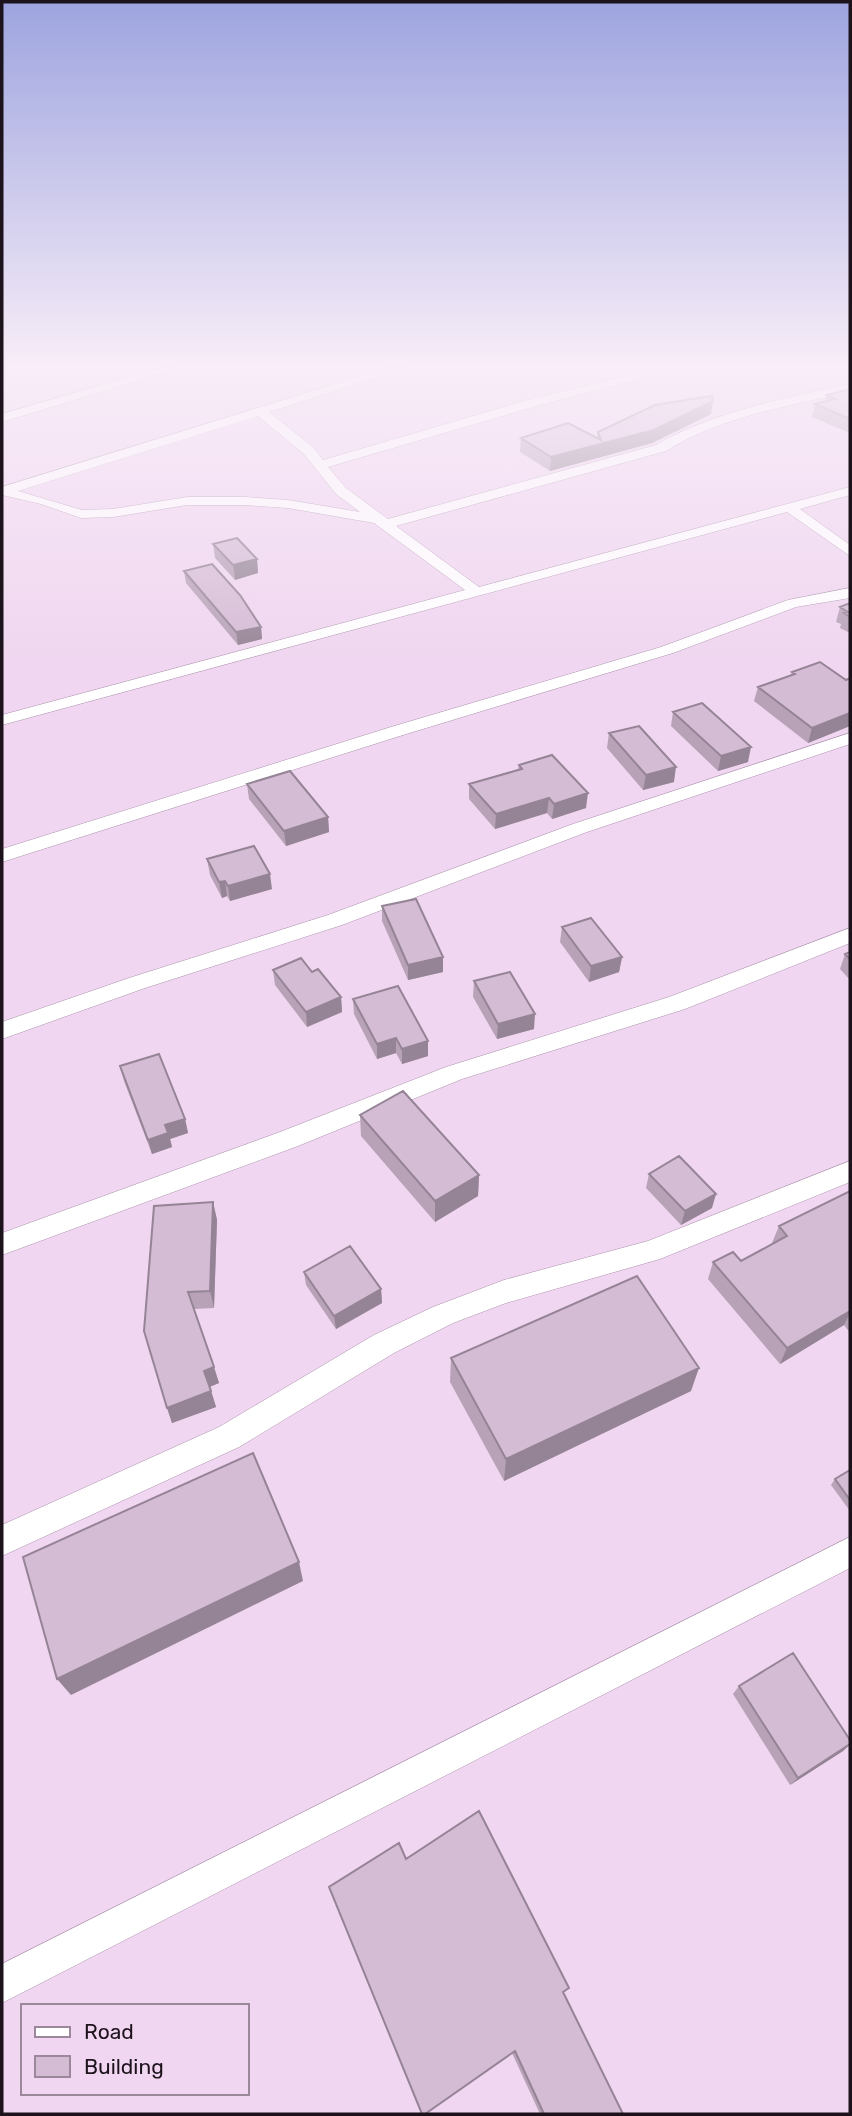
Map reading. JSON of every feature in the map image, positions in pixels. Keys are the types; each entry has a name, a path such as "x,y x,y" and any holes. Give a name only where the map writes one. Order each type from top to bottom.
{"street":[{"path":"2,491 80,467"},
{"path":"321,467 341,491 475,591"},
{"path":"2,491 45,501 81,514 113,513 187,501 244,500 288,504 382,522 591,467"},
{"path":"2,720 850,491"},
{"path":"789,507 850,552"},
{"path":"2,856 397,731 667,650 793,603 850,593"},
{"path":"2,1031 137,983 335,920 580,828 850,738"},
{"path":"2,1244 289,1139 454,1073 677,1003 850,935"},
{"path":"2,1541 229,1437 384,1344 443,1315 503,1292 651,1251 850,1171"},
{"path":"2,1984 850,1552"}],"building":[{"path":"237,538 257,559 233,565 213,544"},
{"path":"212,564 240,595 261,627 236,632 184,571"},
{"path":"850,603 850,617 844,613 848,612 840,607"},
{"path":"820,662 846,680 850,678 850,713 812,728 758,687 795,674 792,672"},
{"path":"702,703 751,747 721,756 673,712"},
{"path":"639,726 676,767 646,775 609,733"},
{"path":"552,755 588,793 554,804 549,798 496,814 469,784 522,769 519,765"},
{"path":"290,771 328,817 284,831 247,784"},
{"path":"254,846 270,874 228,886 225,881 219,882 207,859"},
{"path":"416,899 443,957 408,965 382,906"},
{"path":"591,918 622,957 591,966 562,927"},
{"path":"301,958 312,972 318,969 341,997 306,1012 273,970"},
{"path":"510,972 535,1014 498,1024 474,981"},
{"path":"398,986 428,1041 402,1049 396,1038 377,1044 353,999"},
{"path":"159,1054 185,1119 165,1125 168,1133 148,1140 120,1066"},
{"path":"403,1091 479,1175 435,1201 360,1115"},
{"path":"679,1156 716,1194 685,1211 649,1174"},
{"path":"850,1191 850,1311 787,1348 713,1262 733,1252 741,1261 787,1236 779,1226"},
{"path":"213,1202 210,1291 188,1292 214,1367 204,1371 211,1391 167,1408 144,1331 154,1206"},
{"path":"350,1246 381,1289 334,1316 304,1272"},
{"path":"637,1276 699,1368 506,1459 451,1358"},
{"path":"253,1453 299,1562 57,1679 23,1557"},
{"path":"850,1470 850,1500 835,1479"},
{"path":"793,1653 850,1740 850,1744 798,1778 739,1686"},
{"path":"479,1811 569,1988 563,1992 623,2114 544,2114 515,2051 422,2114 329,1887 399,1843 406,1859"}]}
